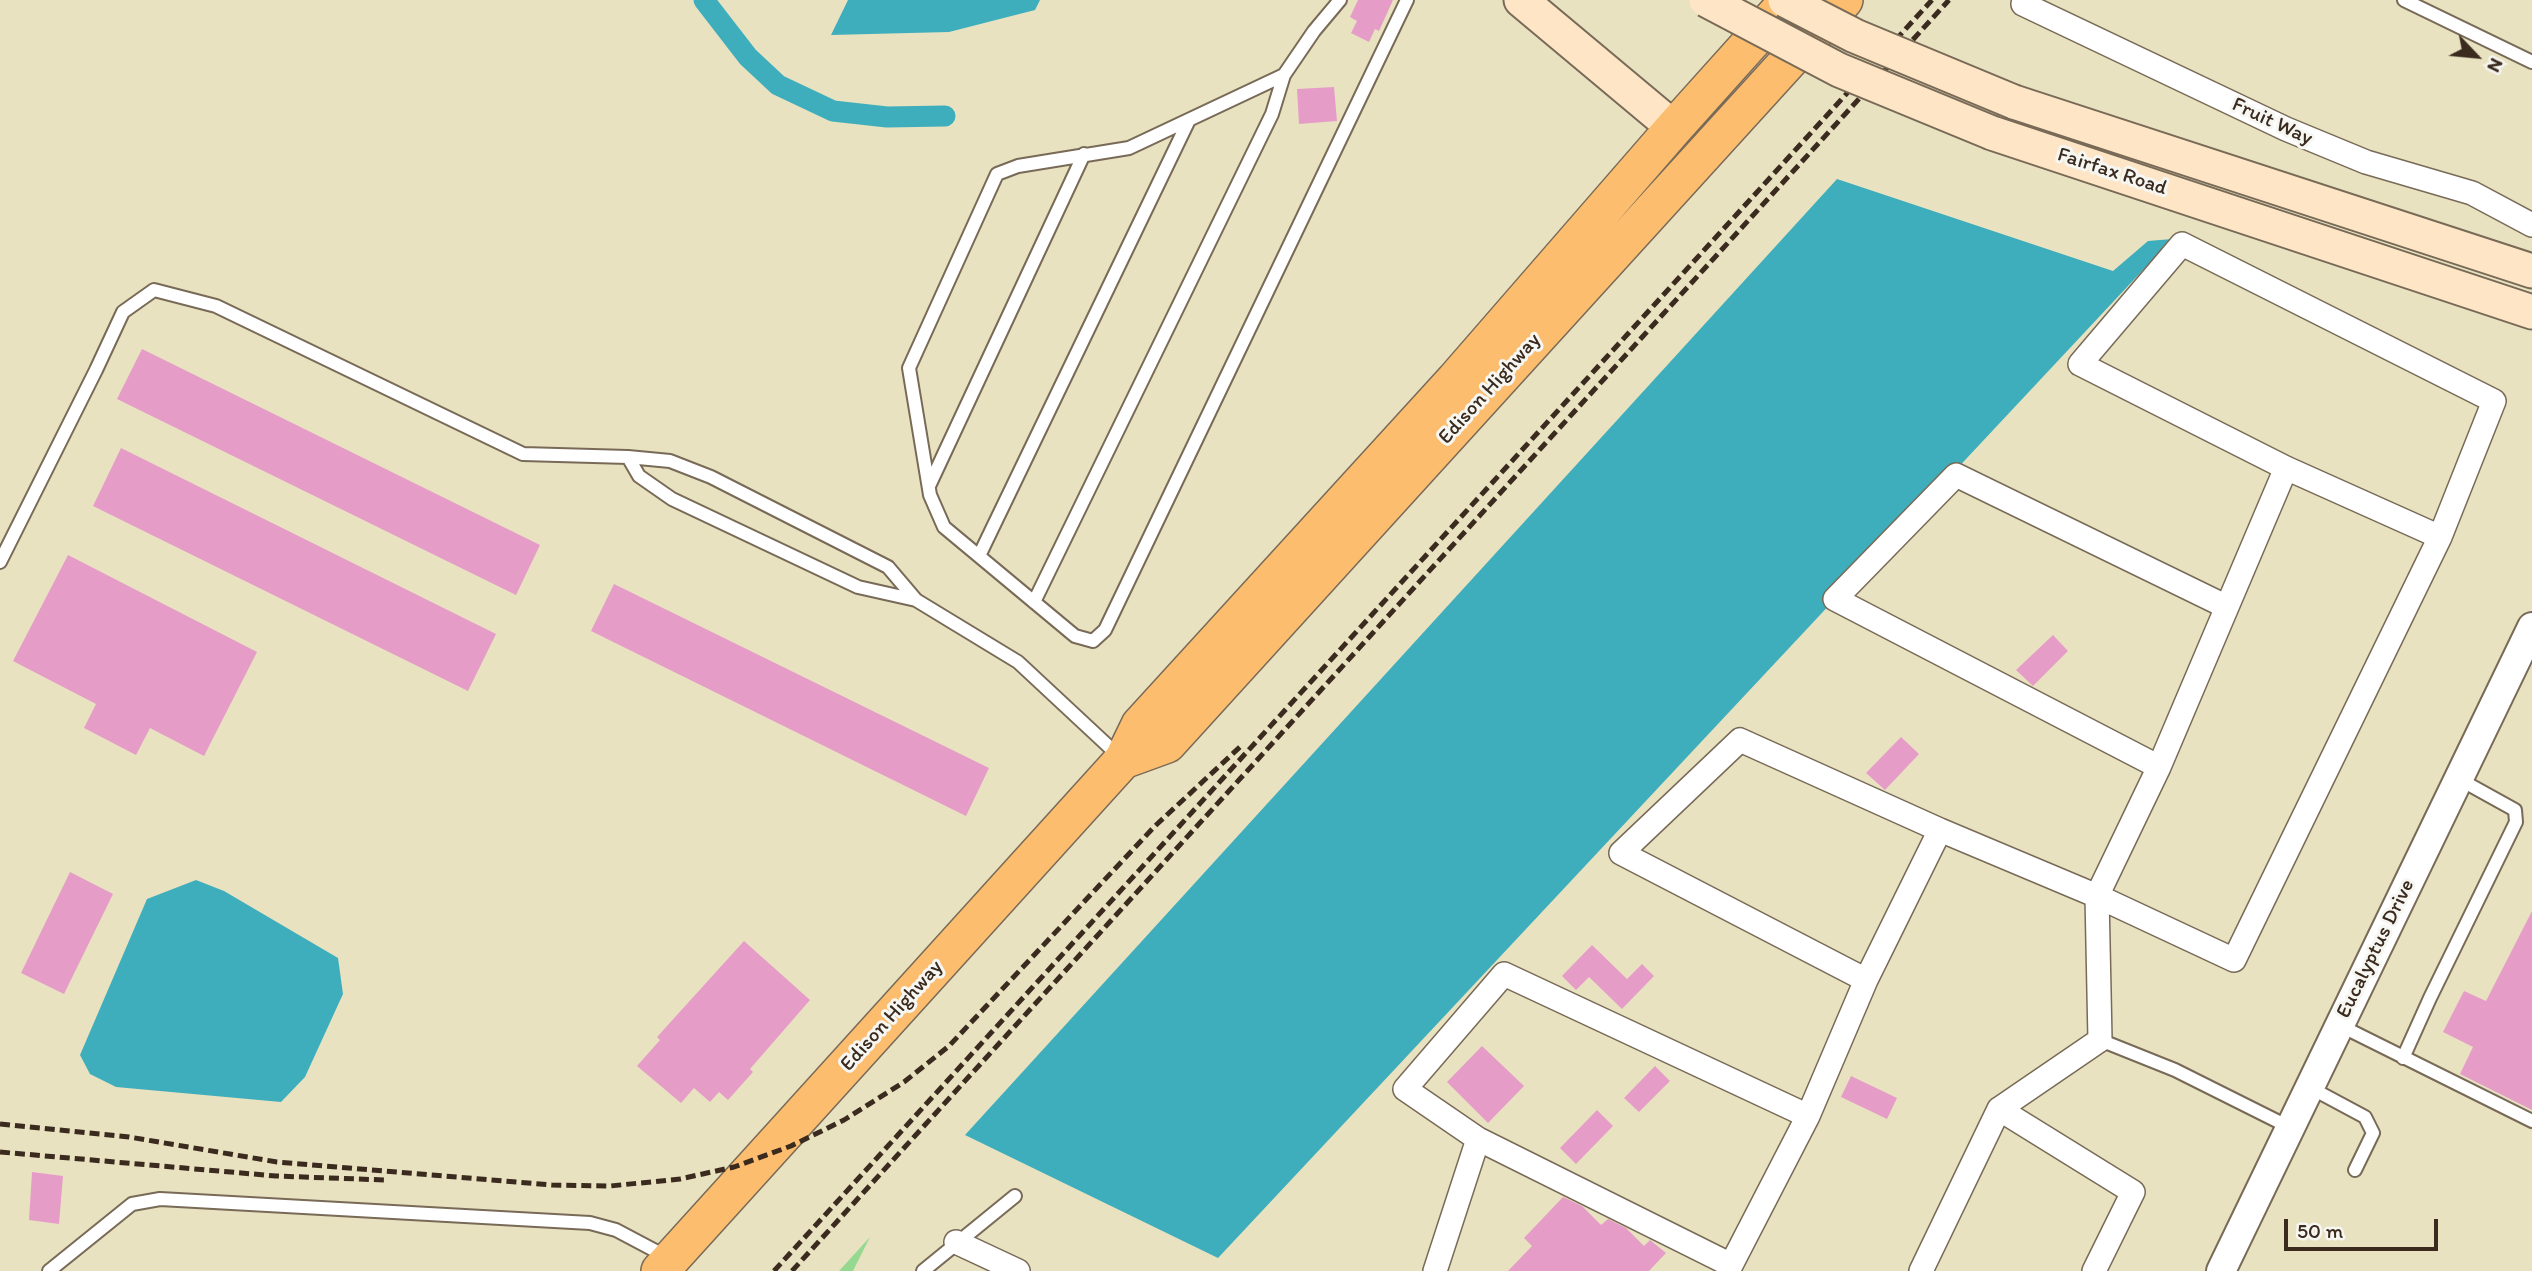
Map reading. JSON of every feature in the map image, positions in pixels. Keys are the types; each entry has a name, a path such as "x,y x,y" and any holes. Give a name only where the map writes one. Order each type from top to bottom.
{"main road":[{"path":"1521,0 1674,128"},
{"name":"Fairfax Road","path":"1706,0 1839,71 1993,133 2532,312"},
{"name":"Edison Highway","path":"665,1265 1123,760 1140,725 1455,380 1787,0"},
{"name":"Fairfax Road","path":"1787,0 1855,36 2014,102 2532,271"},
{"name":"Edison Highway","path":"1123,760 1167,744 1844,0"}],"street":[{"name":"Fruit Way","path":"2025,2 2286,129 2366,162 2472,193 2532,225"},
{"path":"1866,980 1621,853 1740,740 1940,830 2097,896 2234,960 2440,537 2494,401 2182,244 2080,364 2286,467 2440,537"},
{"path":"1921,1271 1999,1109 2100,1040 2097,896 2159,768 2225,606 2286,467"},
{"path":"2159,768 1835,599 1956,475 2225,606"},
{"name":"Eucalyptus Drive","path":"2221,1271 2532,627"},
{"path":"1808,1116 1504,974 1405,1089 1478,1139 1730,1268 1808,1116 1866,980 1940,830"},
{"path":"1999,1109 2133,1192 2094,1271"},
{"path":"1435,1271 1478,1139"},
{"path":"956,1242 1018,1271"}],"lane":[{"path":"1034,602 1272,114 1284,75 1314,31 1340,0"},
{"path":"1284,75 1129,148 1018,166 998,174 909,368 929,486 944,527 1075,636 1093,641 1105,630 1407,0"},
{"path":"2404,0 2532,62"},
{"path":"979,556 1189,120"},
{"path":"929,486 1084,155"},
{"path":"0,562 123,312 154,290 216,306 523,454 670,461 716,480 888,567 916,600 1018,663 1123,760"},
{"path":"628,457 639,476 672,499 859,587 916,600"},
{"path":"2403,1058 2516,822 2515,810 2459,779"},
{"path":"2339,1025 2532,1121"},
{"path":"2100,1040 2175,1070 2289,1127"},
{"path":"2309,1086 2365,1117 2373,1133 2355,1170"},
{"path":"923,1271 1015,1196"},
{"path":"49,1271 132,1204 160,1199 590,1223 616,1230 665,1265"}],"green space":[{"path":"870,1237 853,1271 839,1271"}],"water":[{"path":"848,0 1040,0 1035,10 949,32 831,35"},
{"path":"1837,179 2113,271 2148,241 2172,239 1218,1258 965,1135"},
{"path":"196,880 224,891 338,958 343,994 305,1077 281,1102 116,1087 90,1074 80,1055 147,899"}],"building":[{"path":"1358,0 1393,0 1379,31 1375,29 1369,42 1351,33 1357,21 1350,17"},
{"path":"1334,87 1337,121 1299,124 1297,89"},
{"path":"142,349 540,545 516,595 117,399"},
{"path":"121,448 496,634 468,691 93,506"},
{"path":"68,555 257,652 204,756 150,728 136,755 84,728 96,704 13,661"},
{"path":"614,584 989,768 966,816 591,631"},
{"path":"2053,635 2068,651 2033,686 2016,670"},
{"path":"1901,737 1919,754 1885,790 1866,773"},
{"path":"70,872 113,894 64,994 21,973"},
{"path":"2532,911 2532,1110 2460,1074 2473,1047 2443,1032 2464,991 2486,1001"},
{"path":"744,941 810,1000 750,1069 753,1072 728,1100 719,1092 710,1102 694,1088 681,1103 637,1066 660,1040 657,1037"},
{"path":"1592,945 1627,979 1642,964 1654,976 1622,1009 1589,977 1576,990 1562,976"},
{"path":"1482,1046 1524,1086 1488,1123 1447,1082"},
{"path":"1655,1066 1670,1081 1639,1112 1624,1098"},
{"path":"1851,1076 1897,1098 1887,1119 1841,1097"},
{"path":"1597,1110 1613,1126 1576,1164 1560,1148"},
{"path":"32,1172 63,1176 59,1224 29,1220"},
{"path":"1563,1197 1582,1206 1601,1225 1608,1219 1626,1228 1644,1246 1650,1240 1666,1253 1649,1271 1508,1271 1532,1246 1524,1238"}],"waterway":[{"path":"704,0 748,57 778,85 833,111 887,117 945,116"}],"railway":[{"path":"774,1271 1932,0"},
{"path":"792,1271 1949,0"},
{"path":"0,1124 129,1137 277,1162 552,1185 610,1186 680,1179 734,1167 791,1146 844,1120 904,1082 949,1046 1155,826 1241,746"},
{"path":"0,1152 276,1176 386,1180"}]}
